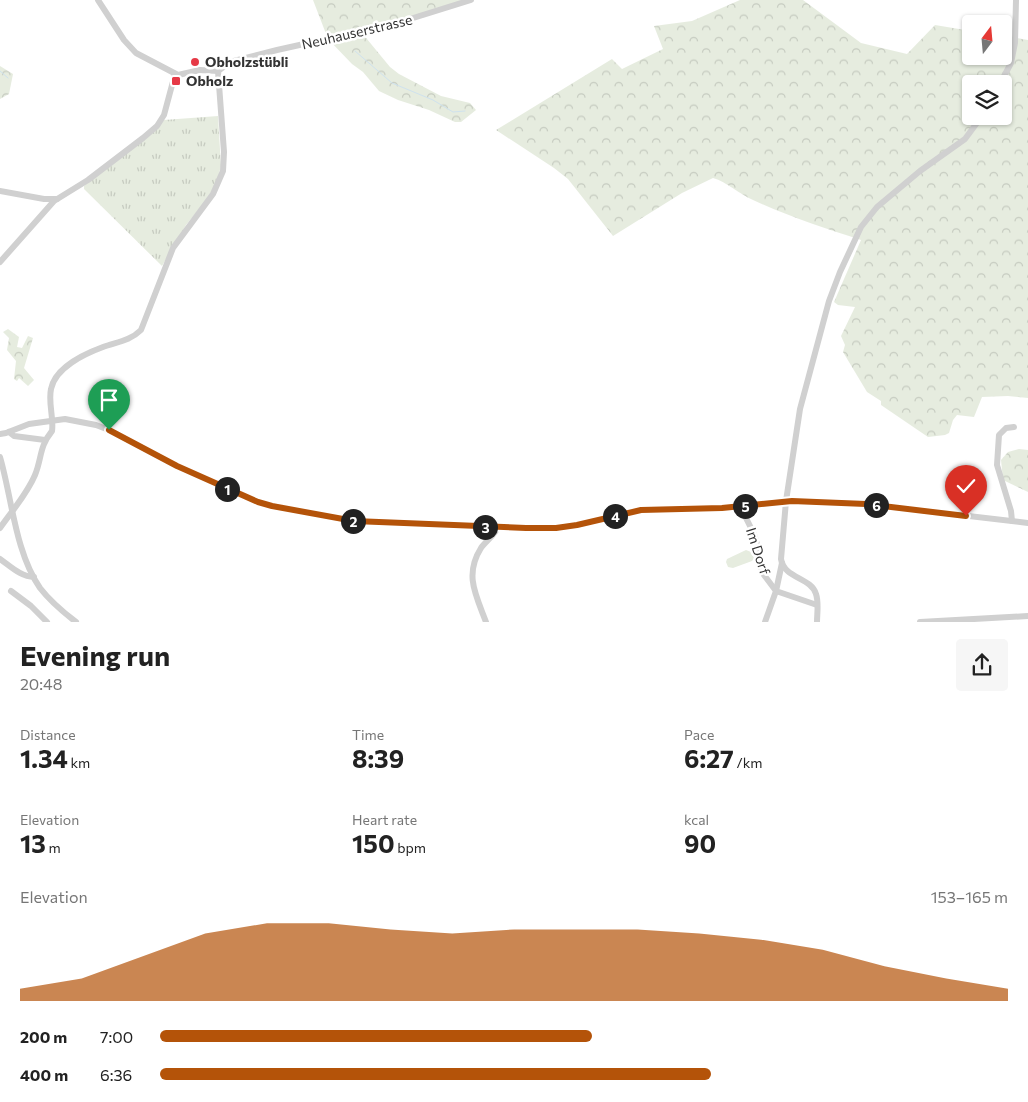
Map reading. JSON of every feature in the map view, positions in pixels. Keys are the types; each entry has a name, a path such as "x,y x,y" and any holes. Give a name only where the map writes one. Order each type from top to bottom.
{"street":[{"path":"0,262 56,199 88,180 143,138 157,126 164,115 175,74 136,53 124,40 98,0"},
{"name":"Neuhauserstrasse","path":"175,74 200,70 218,71 230,62 394,24 471,0"},
{"path":"1005,75 1011,63 1015,43 1016,0"},
{"path":"0,528 34,477 45,440 52,432 51,389 58,374 72,363 92,352 125,341 141,330 173,248 217,188 223,171 224,152 218,71"},
{"name":"Im Dorf","path":"817,622 817,595 813,588 787,571 782,563 786,501 800,410 829,301 861,227 877,207 920,170 965,139 975,125"},
{"path":"0,191 45,199 56,199"},
{"path":"0,434 29,424 72,419 99,426 177,466 258,502 336,518 373,522 556,528 641,510 716,509 786,501 866,504 1028,523"},
{"path":"1012,521 1011,511 996,465 999,435 1006,428 1014,427"},
{"path":"9,432 14,436 45,440"},
{"path":"0,457 23,552 34,578 55,605 76,622"},
{"name":"Im Dorf","path":"740,506 754,534 760,554 760,566 764,576 776,591 765,622"},
{"path":"486,622 474,591 471,575 480,550 498,527"},
{"path":"0,559 21,574 34,578"},
{"path":"782,563 776,591 817,605"},
{"path":"11,591 31,606 47,622"},
{"path":"920,622 1028,616"}],"green space":[{"path":"313,0 471,0 362,33 390,67 399,74 441,96 470,103 476,110 461,122 455,122 379,91 363,72 352,64 328,39"},
{"path":"740,0 803,0 861,43 907,54 935,25 962,30 962,65 1012,65 1012,37 1028,40 1028,398 1008,396 982,397 974,417 957,415 953,420 949,433 928,437 881,405 881,401 867,392 843,352 845,345 841,336 855,307 838,305 834,302 861,240 806,222 766,206 713,178 682,193 613,236 568,179 496,130 612,59 622,69 663,49 654,26 692,21"},
{"path":"0,66 13,74 9,94 0,99"},
{"path":"218,116 221,166 217,181 208,198 186,225 162,266 84,189 84,186 164,120"},
{"path":"8,329 19,337 17,347 22,348 28,336 33,338 24,368 34,380 28,386 19,378 17,381 14,379 16,361 7,350 9,338 3,332"},
{"path":"1019,449 1028,450 1028,492 1003,480 1001,460 1008,452"},
{"path":"746,550 751,552 754,558 752,561 733,568 728,567 727,559"}],"waterway":[{"path":"355,51 392,83 433,100 453,112 465,111"},
{"path":"0,71 8,78"}],"place":[{"name":"Obholzstübli","path":"195,62"},
{"name":"Obholz","path":"176,81"}],"route":[{"path":"109,430 147,452 258,502 354,521 556,528 652,509 722,508 792,501 866,504 966,516"}]}
